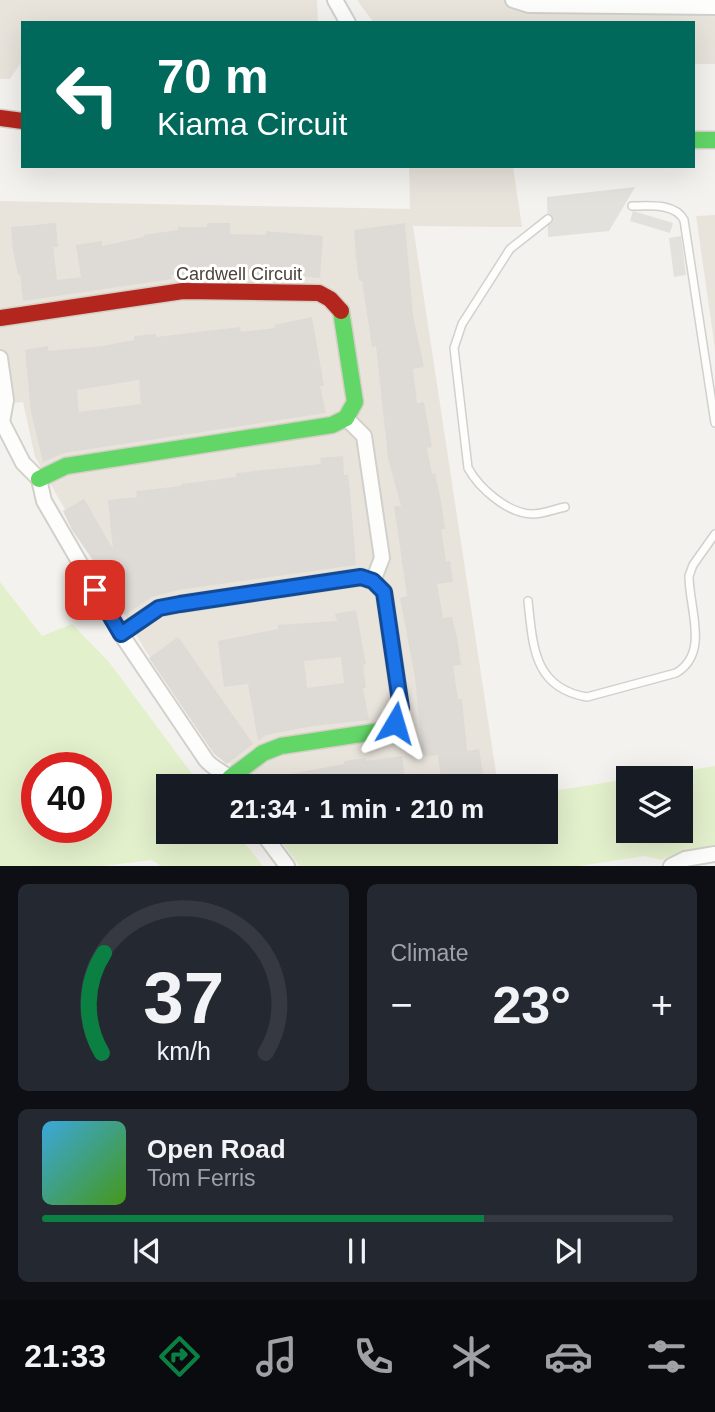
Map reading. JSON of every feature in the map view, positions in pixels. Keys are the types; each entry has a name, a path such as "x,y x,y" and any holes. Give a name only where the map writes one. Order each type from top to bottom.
{"main road":[{"path":"1,129 21,122"},
{"path":"1,129 21,131"},
{"name":"Cardwell Circuit","path":"0,318 183,291 320,293 341,310 355,402 346,418"},
{"path":"39,479 66,466 332,425 346,418"},
{"path":"121,634 159,608 180,604 361,577 373,581 384,592 401,708 395,723 380,731 281,746 263,753 241,774"}],"street":[{"path":"335,0 347,21"},
{"path":"513,0 529,5 715,7"},
{"path":"0,358 6,400 1,421 23,463 39,479 44,501 121,634 206,760 221,774"},
{"path":"346,418 364,436 382,558 373,581"},
{"path":"271,844 288,866"},
{"path":"671,866 685,859 715,854"}],"lane":[{"path":"632,206 671,208 680,212 684,220 715,422"},
{"path":"548,219 510,249 462,324 453,348 468,468 475,481 513,510 533,514 565,507"},
{"path":"527,601 534,656 542,672 576,695 587,698 676,673 685,668 696,650 689,576 693,565 715,534"}],"shaded area":[{"path":"0,0 317,0 318,21 21,21 21,85 20,64 10,79 0,79"},
{"path":"357,0 715,0 715,64 695,64 695,21 373,21"},
{"path":"409,168 513,168 522,227 413,226 496,774 238,774 145,650 35,457 23,402 0,405 0,201 410,209"},
{"path":"635,187 609,231 548,237 547,197"},
{"path":"633,211 673,223 670,233 630,221"},
{"path":"715,215 715,349 696,216"},
{"path":"681,236 686,275 674,277 669,238"}],"green space":[{"path":"0,582 42,636 72,624 109,662 192,774 156,774 156,844 245,844 263,866 161,866 152,860 103,866 0,866"},
{"path":"715,766 715,845 684,850 661,860 645,856 579,866 300,866 283,844 558,844 558,790 616,781 616,843 693,843 693,769"}],"building":[{"path":"56,223 58,247 53,247 57,280 81,277 76,245 102,241 102,246 144,237 143,235 178,230 178,227 207,227 207,223 230,223 230,234 266,235 266,231 323,236 320,278 286,275 286,279 171,275 172,279 23,301 11,227"},
{"path":"405,223 413,316 424,367 413,369 417,403 424,402 432,447 427,448 441,501 445,529 441,529 446,561 450,561 453,582 437,584 443,618 452,617 458,642 461,665 453,666 458,699 462,699 467,751 479,749 483,774 440,774 438,755 423,757 415,678 400,598 407,596 394,506 401,506 388,458 376,346 372,347 362,281 359,281 354,230"},
{"path":"312,317 326,413 64,453 43,462 31,412 25,350 48,346 48,351 102,346 134,340 134,336 156,334 156,337 240,327 241,332 275,328 274,325","holes":["139,380 141,404 79,412 77,390"]},
{"path":"343,456 344,475 348,475 350,491 356,565 178,590 152,597 125,615 107,588 110,585 72,530 63,511 84,499 113,549 108,500 137,497 136,491 236,477 236,473 321,464 320,458"},
{"path":"356,610 366,664 363,665 366,688 363,688 369,720 313,726 266,735 258,741 248,684 224,687 218,641 278,629 278,625 337,621 335,614","holes":["341,657 344,683 307,688 304,661"]},
{"path":"178,637 253,744 227,764 214,754 149,658"},
{"path":"402,756 404,774 291,774 344,764 344,761 366,758 366,761"}],"traffic: fast":[{"path":"695,140 715,140"},
{"path":"39,479 66,466 332,425 346,418 355,402 341,311"},
{"path":"121,634 159,608 180,604 361,577 373,581 384,592 401,708 395,723 381,731 281,746 263,753 235,774"}],"traffic: jam":[{"path":"0,118 21,121"},
{"path":"0,318 183,291 319,293 330,299 341,311"}],"route":[{"path":"95,590 121,634 159,608 361,577 373,581 384,592 401,708 395,723"}]}
